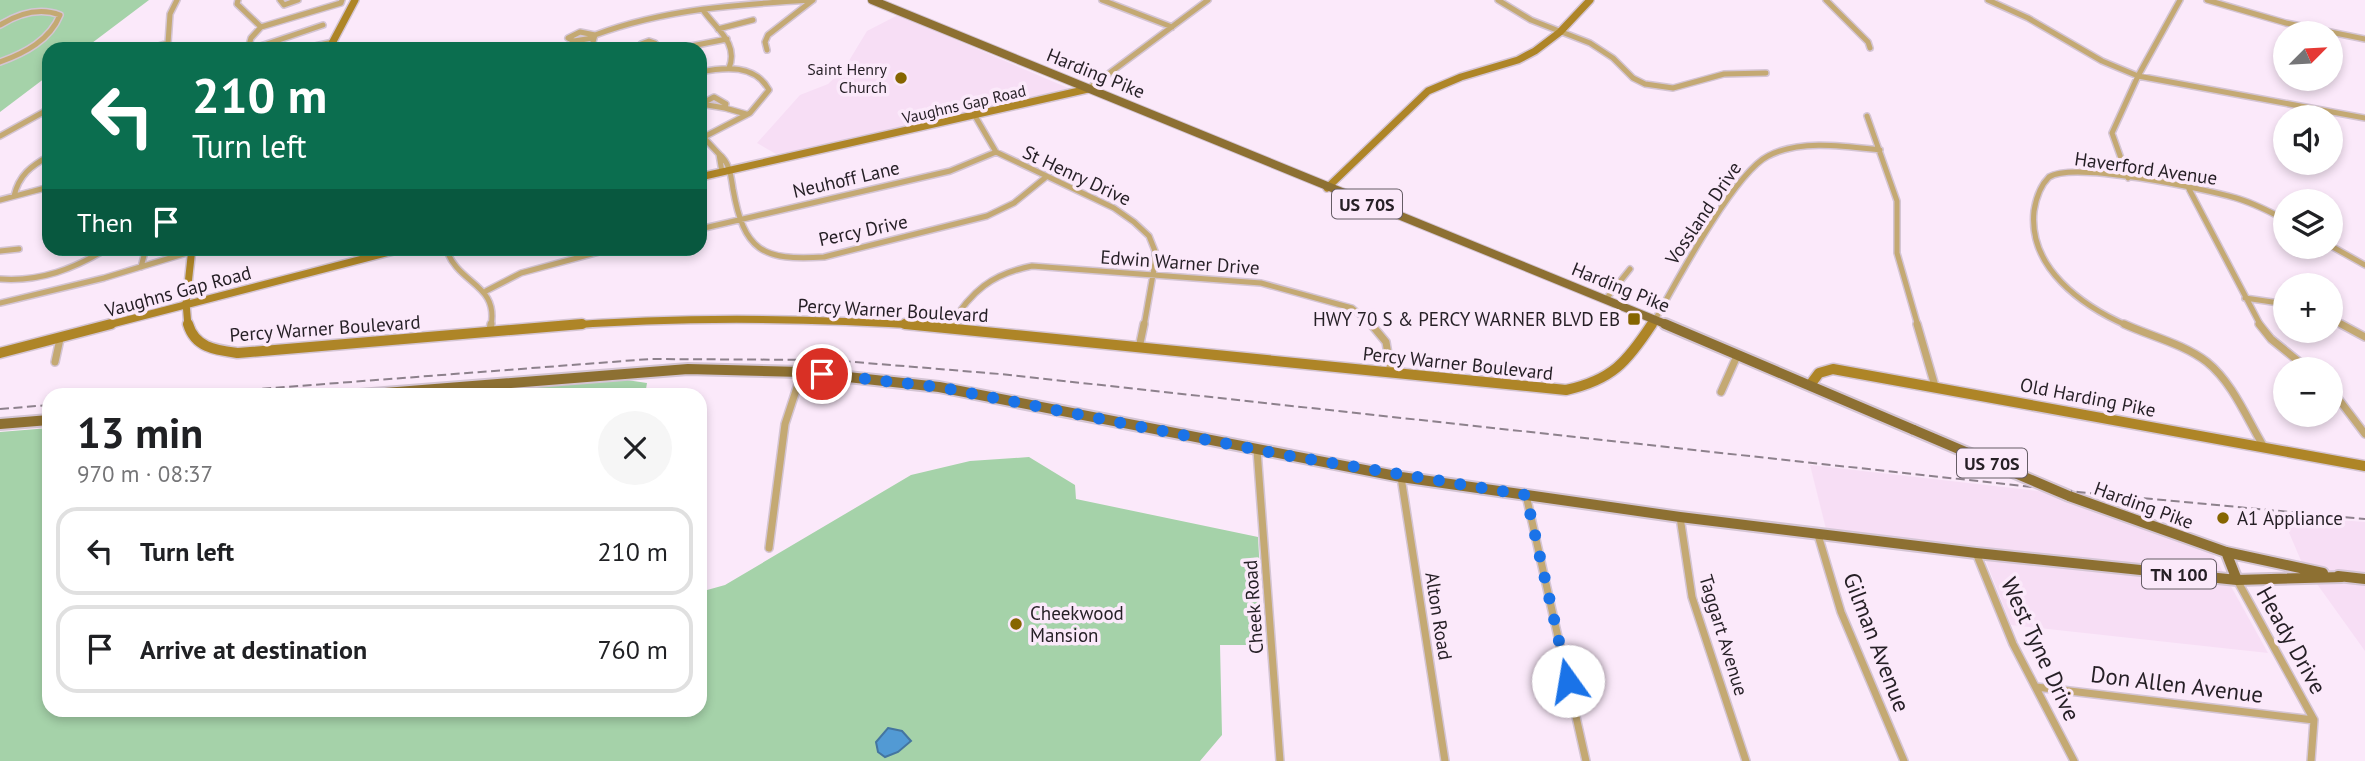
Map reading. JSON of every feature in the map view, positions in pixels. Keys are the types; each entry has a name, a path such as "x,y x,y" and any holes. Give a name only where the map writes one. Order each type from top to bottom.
{"main road":[{"name":"Harding Pike","path":"872,0 1327,188 1606,299 2069,496 2226,552 2342,577 2365,579"},
{"name":"TN 100","path":"443,388 659,370 802,372 939,387 1401,477 1680,517 1976,554 2237,580 2342,577"},
{"path":"0,424 42,421"},
{"path":"2226,552 2237,580"}],"street":[{"path":"167,42 170,14 177,0"},
{"path":"238,0 237,4 261,27"},
{"path":"279,0 284,5 298,0"},
{"path":"251,42 261,27 341,3 342,0"},
{"path":"333,42 355,0"},
{"path":"593,42 594,36 627,23 755,2 813,0"},
{"path":"767,50 765,39 770,31 799,15 813,0"},
{"path":"1102,0 1172,27"},
{"name":"Vaughns Gap Road","path":"707,176 1088,89 1208,0"},
{"path":"1498,0 1531,20 1603,51 1633,78 1661,88 1673,88 1724,74 1766,73"},
{"path":"1327,188 1428,90 1518,60 1535,51 1560,32 1590,0"},
{"path":"1826,0 1868,41 1870,48"},
{"path":"1989,0 2028,18 2102,61 2138,76 2365,118"},
{"path":"2128,178 2112,133 2138,76 2180,0"},
{"path":"2207,0 2296,25 2365,39"},
{"path":"703,10 727,39 733,57 729,68"},
{"path":"0,24 40,11 52,11 60,15 52,29 36,44 0,62"},
{"path":"718,29 753,20"},
{"path":"271,42 323,25"},
{"path":"707,43 727,39"},
{"path":"707,71 729,68 753,74 769,88 766,97 746,114 707,135"},
{"path":"724,108 746,114"},
{"path":"0,136 42,113"},
{"name":"St Henry Drive","path":"975,116 996,152 1119,210 1139,223 1155,248 1153,277 1139,348"},
{"path":"1867,116 1897,201 1897,253 1935,386"},
{"name":"Percy Drive","path":"707,143 719,154 740,220 753,244 773,254 798,259 824,257 987,216 1014,203 1046,177"},
{"name":"Vossland Drive","path":"1655,320 1709,230 1756,163 1787,149 1807,146 1880,150"},
{"name":"Neuhoff Lane","path":"707,227 950,171 996,152"},
{"path":"14,196 18,180 26,169 42,160"},
{"name":"Haverford Avenue","path":"2264,448 2221,379 2207,362 2094,310 2066,287 2041,254 2034,214 2041,186 2046,179 2056,173 2073,171 2128,178 2235,198 2273,214"},
{"path":"0,200 42,189"},
{"path":"2189,189 2255,318 2271,339 2293,357"},
{"path":"0,251 19,249"},
{"path":"2343,253 2365,265"},
{"path":"0,279 22,282 78,267 95,256"},
{"path":"141,267 144,256"},
{"path":"0,303 175,256"},
{"name":"Percy Warner Boulevard","path":"191,256 187,324 197,341 211,351 238,353 608,321 836,320 949,327 1566,390 1591,385 1621,367 1655,320"},
{"name":"Vaughns Gap Road","path":"0,353 374,256"},
{"path":"449,256 454,269 486,291 493,301 495,314 490,330"},
{"path":"486,291 521,273 584,256"},
{"name":"Edwin Warner Drive","path":"949,327 968,295 990,278 1032,266 1261,283 1352,309 1377,329 1387,342 1391,372"},
{"path":"1606,299 1630,270"},
{"path":"2245,298 2273,302"},
{"path":"2343,325 2365,337"},
{"path":"55,362 60,339"},
{"path":"1721,392 1737,356"},
{"name":"Old Harding Pike","path":"1810,385 1819,373 1833,369 2365,466"},
{"path":"769,548 785,424 802,372"},
{"path":"2343,405 2365,434"},
{"name":"Cheek Road","path":"1257,450 1280,761"},
{"name":"Alton Road","path":"1401,477 1445,761"},
{"path":"1526,495 1586,761"},
{"name":"Taggart Avenue","path":"1680,517 1692,597 1746,761"},
{"name":"Gilman Avenue","path":"1818,535 1841,612 1903,761"},
{"name":"West Tyne Drive","path":"1976,554 2013,644 2074,761"},
{"name":"Heady Drive","path":"2237,580 2314,720 2311,761"},
{"name":"Don Allen Avenue","path":"2036,687 2314,720"}],"shaded area":[{"path":"898,15 1068,88 1014,105 863,139 776,154 757,143 800,95 828,84 844,69 867,31"},
{"path":"1810,465 2047,492 2213,554 2268,653 2011,625 1980,546 1826,529"},
{"path":"2282,516 2365,522 2365,651 2302,563"}],"green space":[{"path":"0,0 149,0 93,42 42,42 42,80 0,112"},
{"path":"620,379 647,383 646,388 519,388"},
{"path":"42,429 42,717 707,717 707,590 725,585 911,475 970,461 1029,457 1075,485 1076,499 1258,537 1264,645 1220,645 1222,735 1200,761 0,761 0,432"}],"water":[{"path":"888,728 902,731 911,741 898,752 885,757 878,752 876,742"}],"railway":[{"path":"272,388 650,359 830,360 1000,374 2078,492 2365,519"},
{"path":"0,409 42,406"}],"place":[{"name":"Saint Henry Church","path":"901,78"},
{"name":"HWY 70 S & PERCY WARNER BLVD EB","path":"1634,319"},
{"name":"A1 Appliance","path":"2223,518"},
{"name":"Cheekwood Mansion","path":"1016,624"}],"route":[{"path":"822,374 939,387 1401,477 1526,495 1568,681"}]}
